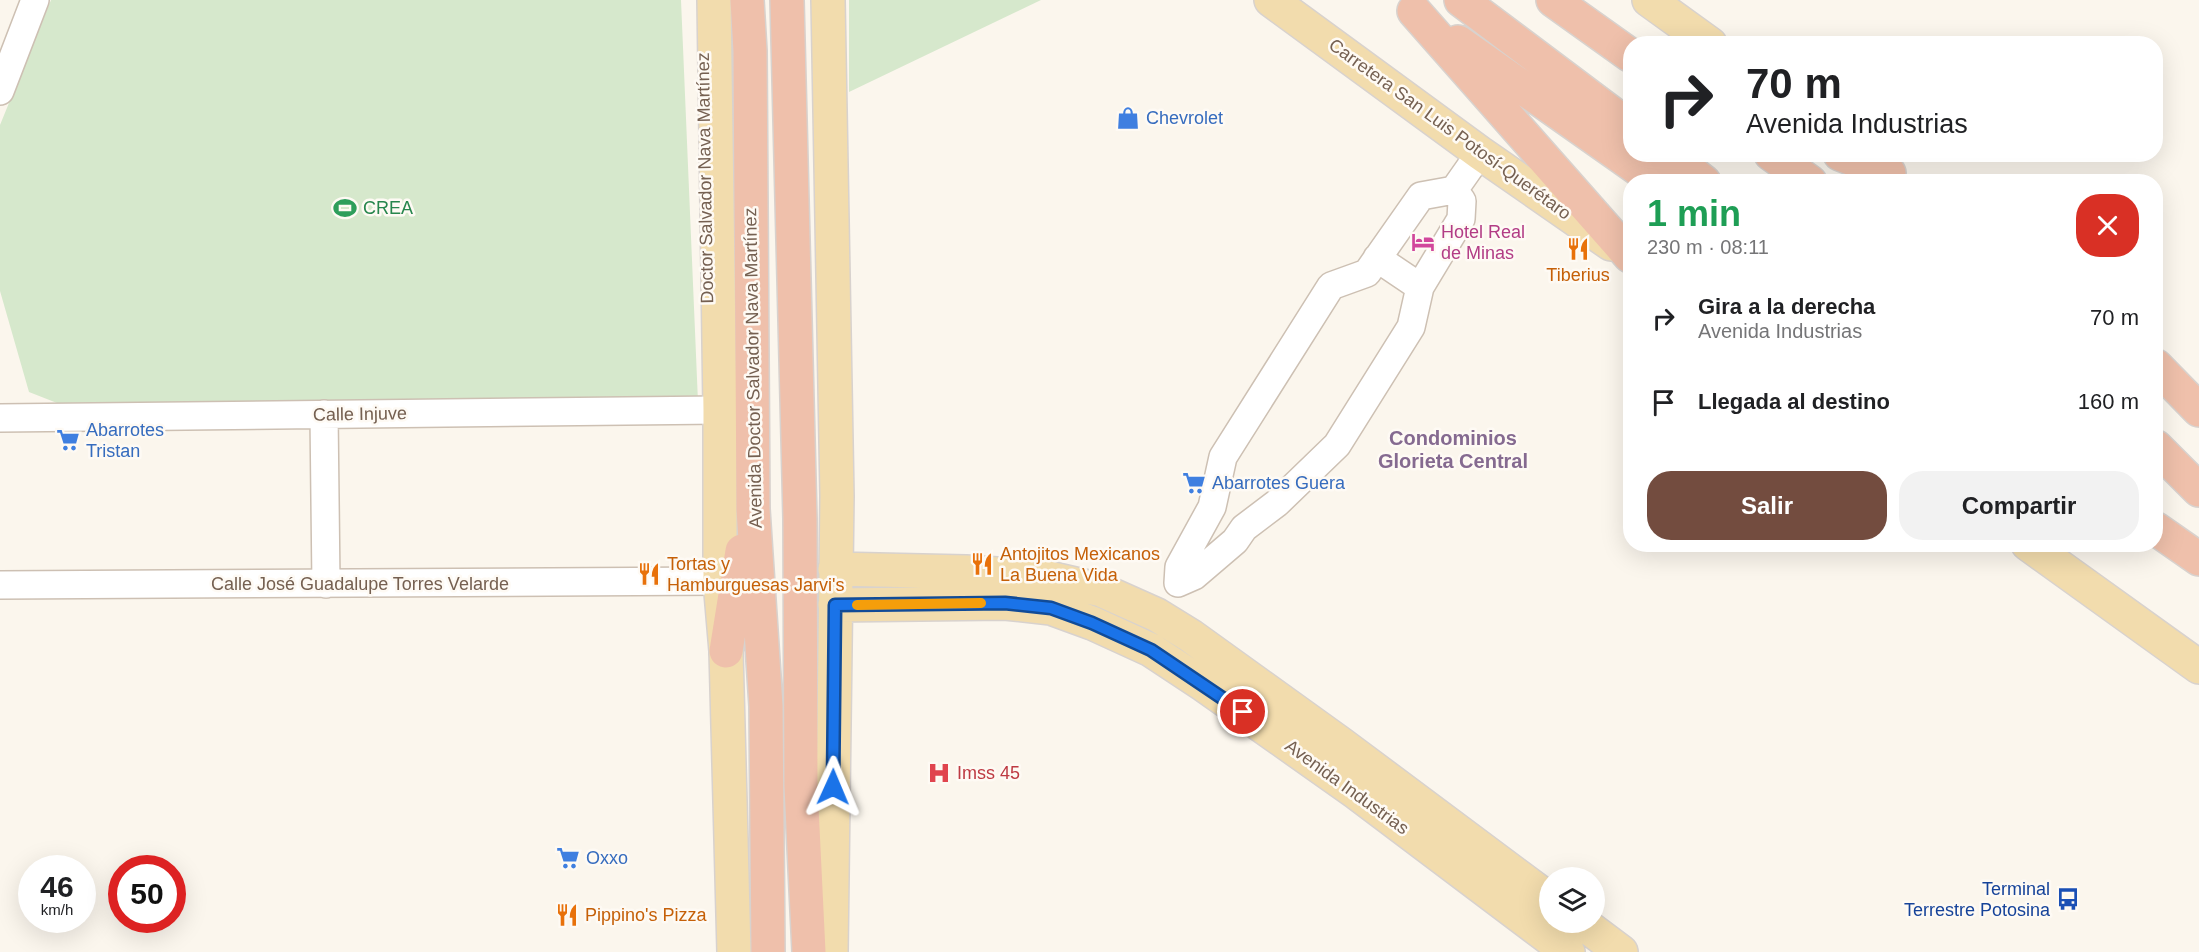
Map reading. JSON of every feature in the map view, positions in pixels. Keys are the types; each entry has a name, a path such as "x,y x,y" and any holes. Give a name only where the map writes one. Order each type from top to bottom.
{"highway":[{"name":"Avenida Doctor Salvador Nava Martínez","path":"747,0 750,51 753,509 765,706 768,952"},
{"path":"787,0 800,519 801,786 809,952"},
{"path":"1461,0 1623,122"},
{"path":"1553,0 1619,45"},
{"path":"1586,0 1619,45"},
{"path":"1406,5 1623,158"},
{"path":"1406,5 1623,249"},
{"path":"1629,162 1646,174"},
{"path":"1678,162 1694,174"},
{"path":"1783,162 1799,174"},
{"path":"1862,162 1885,170"},
{"path":"2163,372 2199,410"},
{"path":"2163,454 2199,490"},
{"path":"726,651 743,545 753,509"},
{"path":"801,786 813,818 821,890 831,938"}],"main road":[{"path":"828,0 837,496 831,938"},
{"name":"Carretera San Luis Potosí-Querétaro","path":"1271,0 1480,153 1623,252"},
{"path":"1649,0 1699,36"},
{"name":"Avenida Doctor Salvador Nava Martínez","path":"712,4 720,400 720,581 726,651 734,952"},
{"path":"2163,370 2199,396"},
{"path":"2039,552 2199,667"},
{"name":"Avenida Industrias","path":"835,569 966,572 1045,577 1101,590 1157,615 1191,636 1362,759 1539,892"},
{"name":"Avenida Industrias","path":"835,605 1005,603 1051,608 1092,623 1151,650 1358,793 1568,952"},
{"path":"1282,740 1295,743 1336,765 1362,759"},
{"path":"1596,933 1621,952"}],"street":[{"path":"0,91 35,0"},
{"path":"1157,615 1178,583 1179,567 1212,507 1223,457 1331,286 1367,273 1421,196 1454,190 1480,153"},
{"path":"1178,583 1194,576 1235,541 1244,528 1277,503 1336,445 1411,327 1420,287 1461,219 1462,201 1454,190"},
{"path":"1377,258 1420,287"},
{"name":"Calle Injuve","path":"0,418 324,414 720,400"},
{"path":"324,414 326,584"},
{"path":"1212,507 1244,528"},
{"name":"Calle José Guadalupe Torres Velarde","path":"0,585 720,581"}],"green space":[{"name":"CREA","path":"51,0 681,0 698,402 496,399 57,403 29,392 0,291 0,125"},
{"path":"849,0 1041,0 849,92"}],"slow traffic":[{"path":"857,605 981,603"}],"place":[{"name":"Chevrolet","path":"1128,118"},
{"name":"CREA","path":"345,208"},
{"name":"Hotel Real de Minas","path":"1423,242"},
{"name":"Tiberius","path":"1578,249"},
{"name":"Abarrotes Tristan","path":"68,440"},
{"name":"Abarrotes Guera","path":"1194,483"},
{"name":"Antojitos Mexicanos La Buena Vida","path":"982,564"},
{"name":"Tortas y Hamburguesas Jarvi's","path":"649,574"},
{"name":"Imss 45","path":"939,773"},
{"name":"Oxxo","path":"568,858"},
{"name":"Terminal Terrestre Potosina","path":"2068,899"},
{"name":"Pippino's Pizza","path":"567,915"}],"district":[{"name":"Condominios Glorieta Central","path":"1453,450"}],"route":[{"path":"833,787 835,605 1005,603 1051,608 1092,623 1151,650 1243,712"}]}
